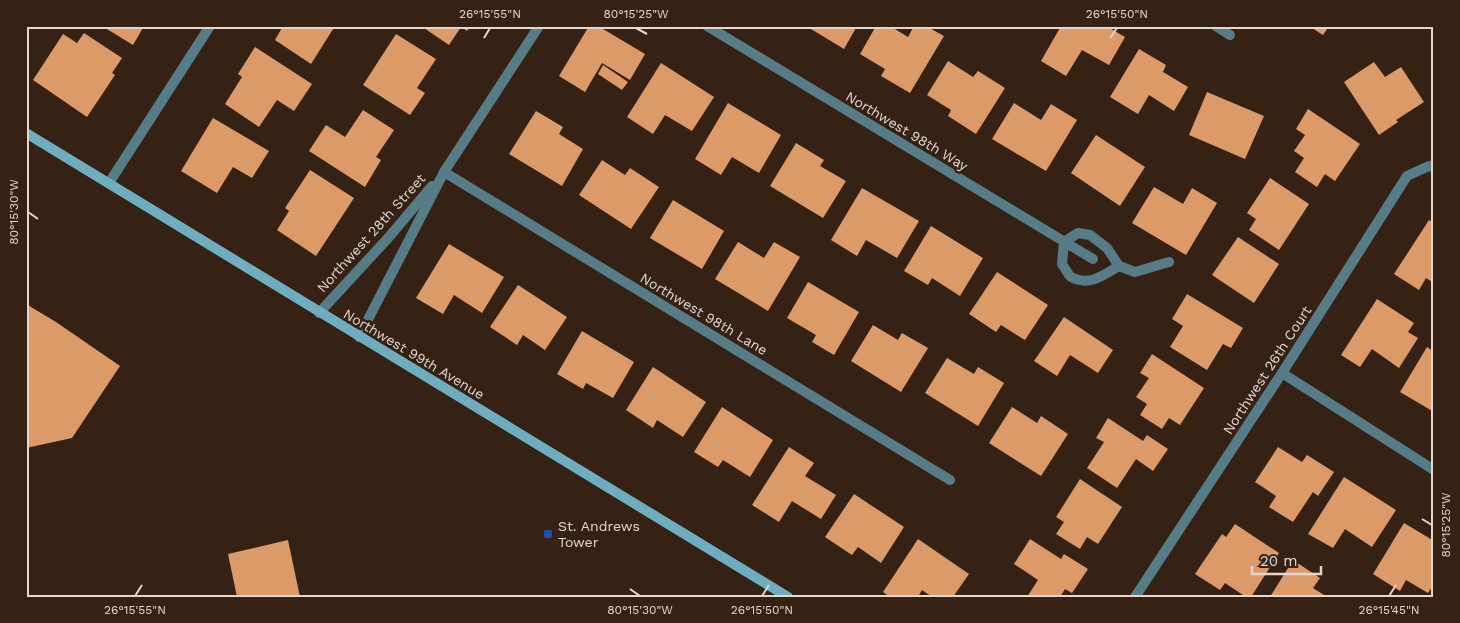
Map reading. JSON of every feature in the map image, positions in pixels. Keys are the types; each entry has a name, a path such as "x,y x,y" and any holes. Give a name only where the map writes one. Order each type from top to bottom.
{"street":[{"path":"109,183 210,26"},
{"name":"Northwest 28th Street","path":"359,337 444,172 539,26"},
{"name":"Northwest 98th Way","path":"707,26 1093,259"},
{"path":"1216,26 1230,35"},
{"name":"Northwest 99th Avenue","path":"26,133 788,597"},
{"name":"Northwest 26th Court","path":"1139,595 1407,176 1431,166"},
{"name":"Northwest 28th Street","path":"319,312 389,237 444,172"},
{"name":"Northwest 98th Lane","path":"444,172 950,480"},
{"path":"1119,266 1098,279 1085,280 1070,276 1062,264 1064,242 1078,233 1090,235 1107,248 1119,266 1136,272 1169,262"},
{"path":"1282,373 1434,470"}],"building":[{"path":"102,26 144,26 133,45"},
{"path":"283,26 335,26 311,64 275,40"},
{"path":"421,26 470,26 467,31 461,27 449,45"},
{"path":"589,26 598,26 645,54 630,80 602,63 585,92 559,76"},
{"path":"806,26 857,26 844,49"},
{"path":"876,26 890,26 908,37 914,26 926,26 944,36 910,93 881,76 885,69 860,54"},
{"path":"1061,26 1106,26 1125,37 1109,65 1082,50 1066,76 1041,61"},
{"path":"1309,26 1329,26 1323,35"},
{"path":"84,33 122,58 112,73 115,75 87,117 33,80 63,34 77,43"},
{"path":"396,34 436,59 417,88 425,93 410,115 363,85"},
{"path":"255,47 312,84 294,111 277,100 259,127 225,104 242,77 238,74"},
{"path":"1139,49 1166,65 1163,72 1188,87 1174,111 1149,95 1138,114 1110,97"},
{"path":"948,61 973,77 978,71 1005,88 976,134 948,116 951,110 927,95"},
{"path":"1374,62 1385,77 1401,67 1424,102 1396,120 1398,122 1379,135 1344,82"},
{"path":"661,63 714,97 692,131 665,115 653,134 627,117"},
{"path":"603,65 628,82 622,90 598,74"},
{"path":"1207,92 1264,116 1245,159 1189,135"},
{"path":"728,103 781,135 759,173 732,157 721,175 695,159"},
{"path":"1014,103 1041,120 1051,104 1077,120 1046,171 992,139"},
{"path":"1308,109 1360,144 1335,181 1325,174 1317,187 1295,172 1304,158 1294,151 1305,135 1296,129"},
{"path":"363,110 394,130 376,157 381,160 365,187 309,151 326,125 345,137"},
{"path":"536,111 563,127 559,134 583,149 562,186 509,154"},
{"path":"213,118 269,151 252,178 233,167 217,193 181,171"},
{"path":"1096,135 1145,167 1120,206 1071,173"},
{"path":"796,143 824,160 820,166 846,181 823,218 770,186"},
{"path":"602,160 625,175 630,168 659,187 631,229 579,195"},
{"path":"310,170 354,198 316,256 277,230 289,211 285,208"},
{"path":"1270,178 1309,204 1279,250 1249,230 1256,219 1247,213"},
{"path":"1154,187 1183,204 1192,188 1217,203 1186,255 1132,223"},
{"path":"862,188 919,221 897,258 866,240 857,256 831,240"},
{"path":"673,200 724,231 702,269 650,238"},
{"path":"1429,220 1434,223 1434,283 1426,278 1419,290 1394,274"},
{"path":"931,226 983,258 960,296 932,278 928,285 904,271"},
{"path":"1238,237 1279,264 1254,303 1212,275"},
{"path":"738,242 764,258 774,242 800,257 768,311 715,279"},
{"path":"449,244 504,277 482,313 454,295 443,314 416,298"},
{"path":"997,272 1048,305 1025,340 1001,325 996,332 969,314"},
{"path":"808,282 859,312 834,355 812,342 816,335 787,318"},
{"path":"518,285 567,317 545,350 523,335 517,345 490,327"},
{"path":"1187,294 1243,328 1231,348 1223,344 1207,370 1170,347 1183,326 1172,319"},
{"path":"1377,299 1414,323 1408,332 1418,338 1399,368 1372,349 1360,367 1341,355"},
{"path":"26,304 120,366 72,438 26,448"},
{"path":"1064,317 1113,350 1098,373 1070,355 1057,376 1034,361"},
{"path":"873,325 898,340 902,333 928,348 901,392 851,361"},
{"path":"582,331 634,362 613,398 586,383 583,389 557,374"},
{"path":"1427,347 1434,352 1434,412 1400,392"},
{"path":"1152,354 1204,388 1180,425 1169,418 1162,429 1140,415 1147,404 1136,397 1149,378 1140,373"},
{"path":"947,358 974,374 978,367 1004,383 978,426 925,393"},
{"path":"653,367 706,402 683,437 657,420 653,428 626,410"},
{"path":"722,407 773,440 750,477 723,460 718,467 694,452"},
{"path":"1012,407 1037,423 1041,416 1068,434 1041,476 989,443"},
{"path":"1108,418 1143,441 1147,435 1168,449 1153,471 1136,459 1117,488 1087,468 1104,442 1096,438"},
{"path":"789,447 814,463 805,476 836,495 821,519 792,501 779,522 752,505"},
{"path":"1278,447 1302,462 1307,455 1334,472 1318,496 1313,492 1293,522 1269,507 1276,496 1255,482"},
{"path":"1344,477 1396,510 1372,547 1345,529 1333,548 1308,534"},
{"path":"1080,479 1122,507 1098,544 1087,537 1080,549 1056,534 1064,522 1056,517"},
{"path":"854,494 904,527 881,563 858,547 852,555 825,537"},
{"path":"1404,523 1434,541 1434,584 1428,593 1406,580 1400,591 1373,574"},
{"path":"1235,524 1279,553 1251,597 1246,597 1225,583 1220,590 1195,574 1222,534 1226,537"},
{"path":"918,539 969,574 953,597 932,597 922,590 918,597 890,597 883,592"},
{"path":"1030,539 1061,559 1064,554 1088,569 1072,593 1065,589 1060,597 1027,597 1038,580 1014,564"},
{"path":"288,540 300,597 237,597 228,554"},
{"path":"1293,560 1320,578 1313,588 1327,597 1270,597"}],"place":[{"name":"St. Andrews Tower","path":"548,534"}]}
